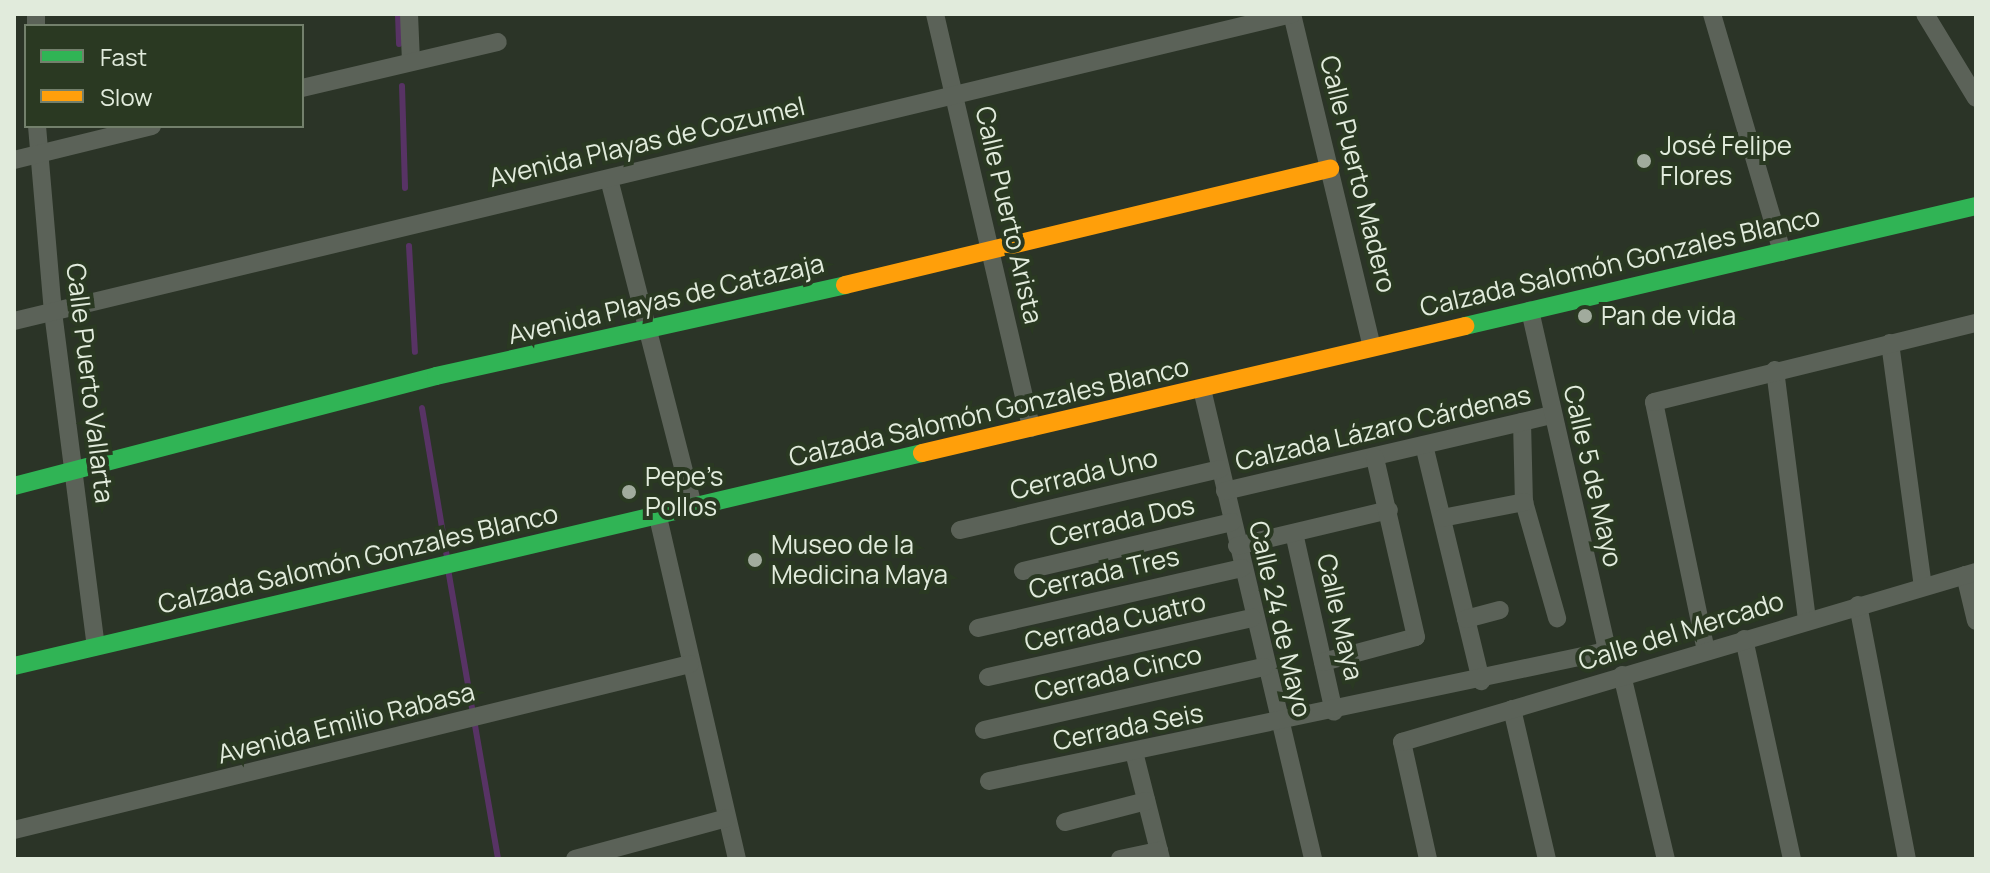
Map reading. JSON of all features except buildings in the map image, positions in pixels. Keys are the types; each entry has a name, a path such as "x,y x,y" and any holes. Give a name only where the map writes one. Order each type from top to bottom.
{"street":[{"path":"409,14 411,61"},
{"name":"Calle Puerto Arista","path":"935,14 1031,428"},
{"name":"Avenida Playas de Cozumel","path":"14,321 427,218 609,179 1292,14"},
{"name":"Calle Puerto Madero","path":"1292,14 1372,346"},
{"path":"1712,14 1782,252"},
{"path":"1925,14 1976,98"},
{"path":"304,88 498,42"},
{"name":"Calle Puerto Vallarta","path":"37,128 53,312 96,646"},
{"path":"14,160 144,128"},
{"name":"Avenida Playas de Catazaja","path":"14,486 424,379 992,252 1330,169"},
{"path":"609,179 693,507"},
{"name":"Calzada Salomón Gonzales Blanco","path":"14,666 1976,206"},
{"name":"Calle 5 de Mayo","path":"1530,311 1606,645 1602,652"},
{"path":"1706,651 1654,402 1976,323"},
{"path":"1890,343 1923,586"},
{"path":"1775,370 1807,620"},
{"name":"Calle 24 de Mayo","path":"1202,389 1277,724 1313,859"},
{"name":"Calzada Lázaro Cárdenas","path":"1225,491 1552,415"},
{"path":"1522,422 1524,502 1557,618"},
{"path":"1424,445 1481,681"},
{"path":"1323,662 1416,637 1375,458"},
{"name":"Cerrada Uno","path":"960,530 1220,469"},
{"path":"1442,518 1524,502"},
{"path":"1237,546 1389,510"},
{"path":"658,517 737,859"},
{"name":"Cerrada Dos","path":"1023,571 1232,522"},
{"name":"Calle Maya","path":"1294,533 1334,712"},
{"name":"Cerrada Tres","path":"978,628 1242,568"},
{"path":"1970,573 1976,621"},
{"name":"Calle del Mercado","path":"1428,859 1402,742 1970,573"},
{"path":"1858,605 1907,859"},
{"path":"1466,619 1500,610"},
{"name":"Cerrada Cuatro","path":"988,677 1253,618"},
{"path":"1744,639 1792,859"},
{"name":"Calle del Mercado","path":"1277,724 1602,652"},
{"name":"Avenida Emilio Rabasa","path":"14,830 454,725 690,664"},
{"name":"Cerrada Cinco","path":"984,730 1264,667"},
{"path":"1622,675 1666,859"},
{"path":"1512,709 1547,859"},
{"name":"Cerrada Seis","path":"989,781 1277,724"},
{"path":"1120,859 1160,855 1134,752"},
{"path":"1065,822 1146,801"},
{"path":"575,859 727,818"}],"waterway":[{"path":"398,14 399,44"},
{"path":"402,86 405,188"},
{"path":"409,246 415,352"},
{"path":"422,408 447,558"},
{"path":"448,569 498,859"}],"traffic: fast":[{"path":"1465,326 1976,206"},
{"path":"14,486 436,376 845,285"},
{"path":"14,666 922,453"}],"traffic: slow":[{"path":"845,285 1330,169"},
{"path":"922,453 1465,326"}],"place":[{"name":"José Felipe Flores","path":"1644,161"},
{"name":"Pan de vida","path":"1585,316"},
{"name":"Pepe’s Pollos","path":"629,492"},
{"name":"Museo de la Medicina Maya","path":"755,560"}]}
